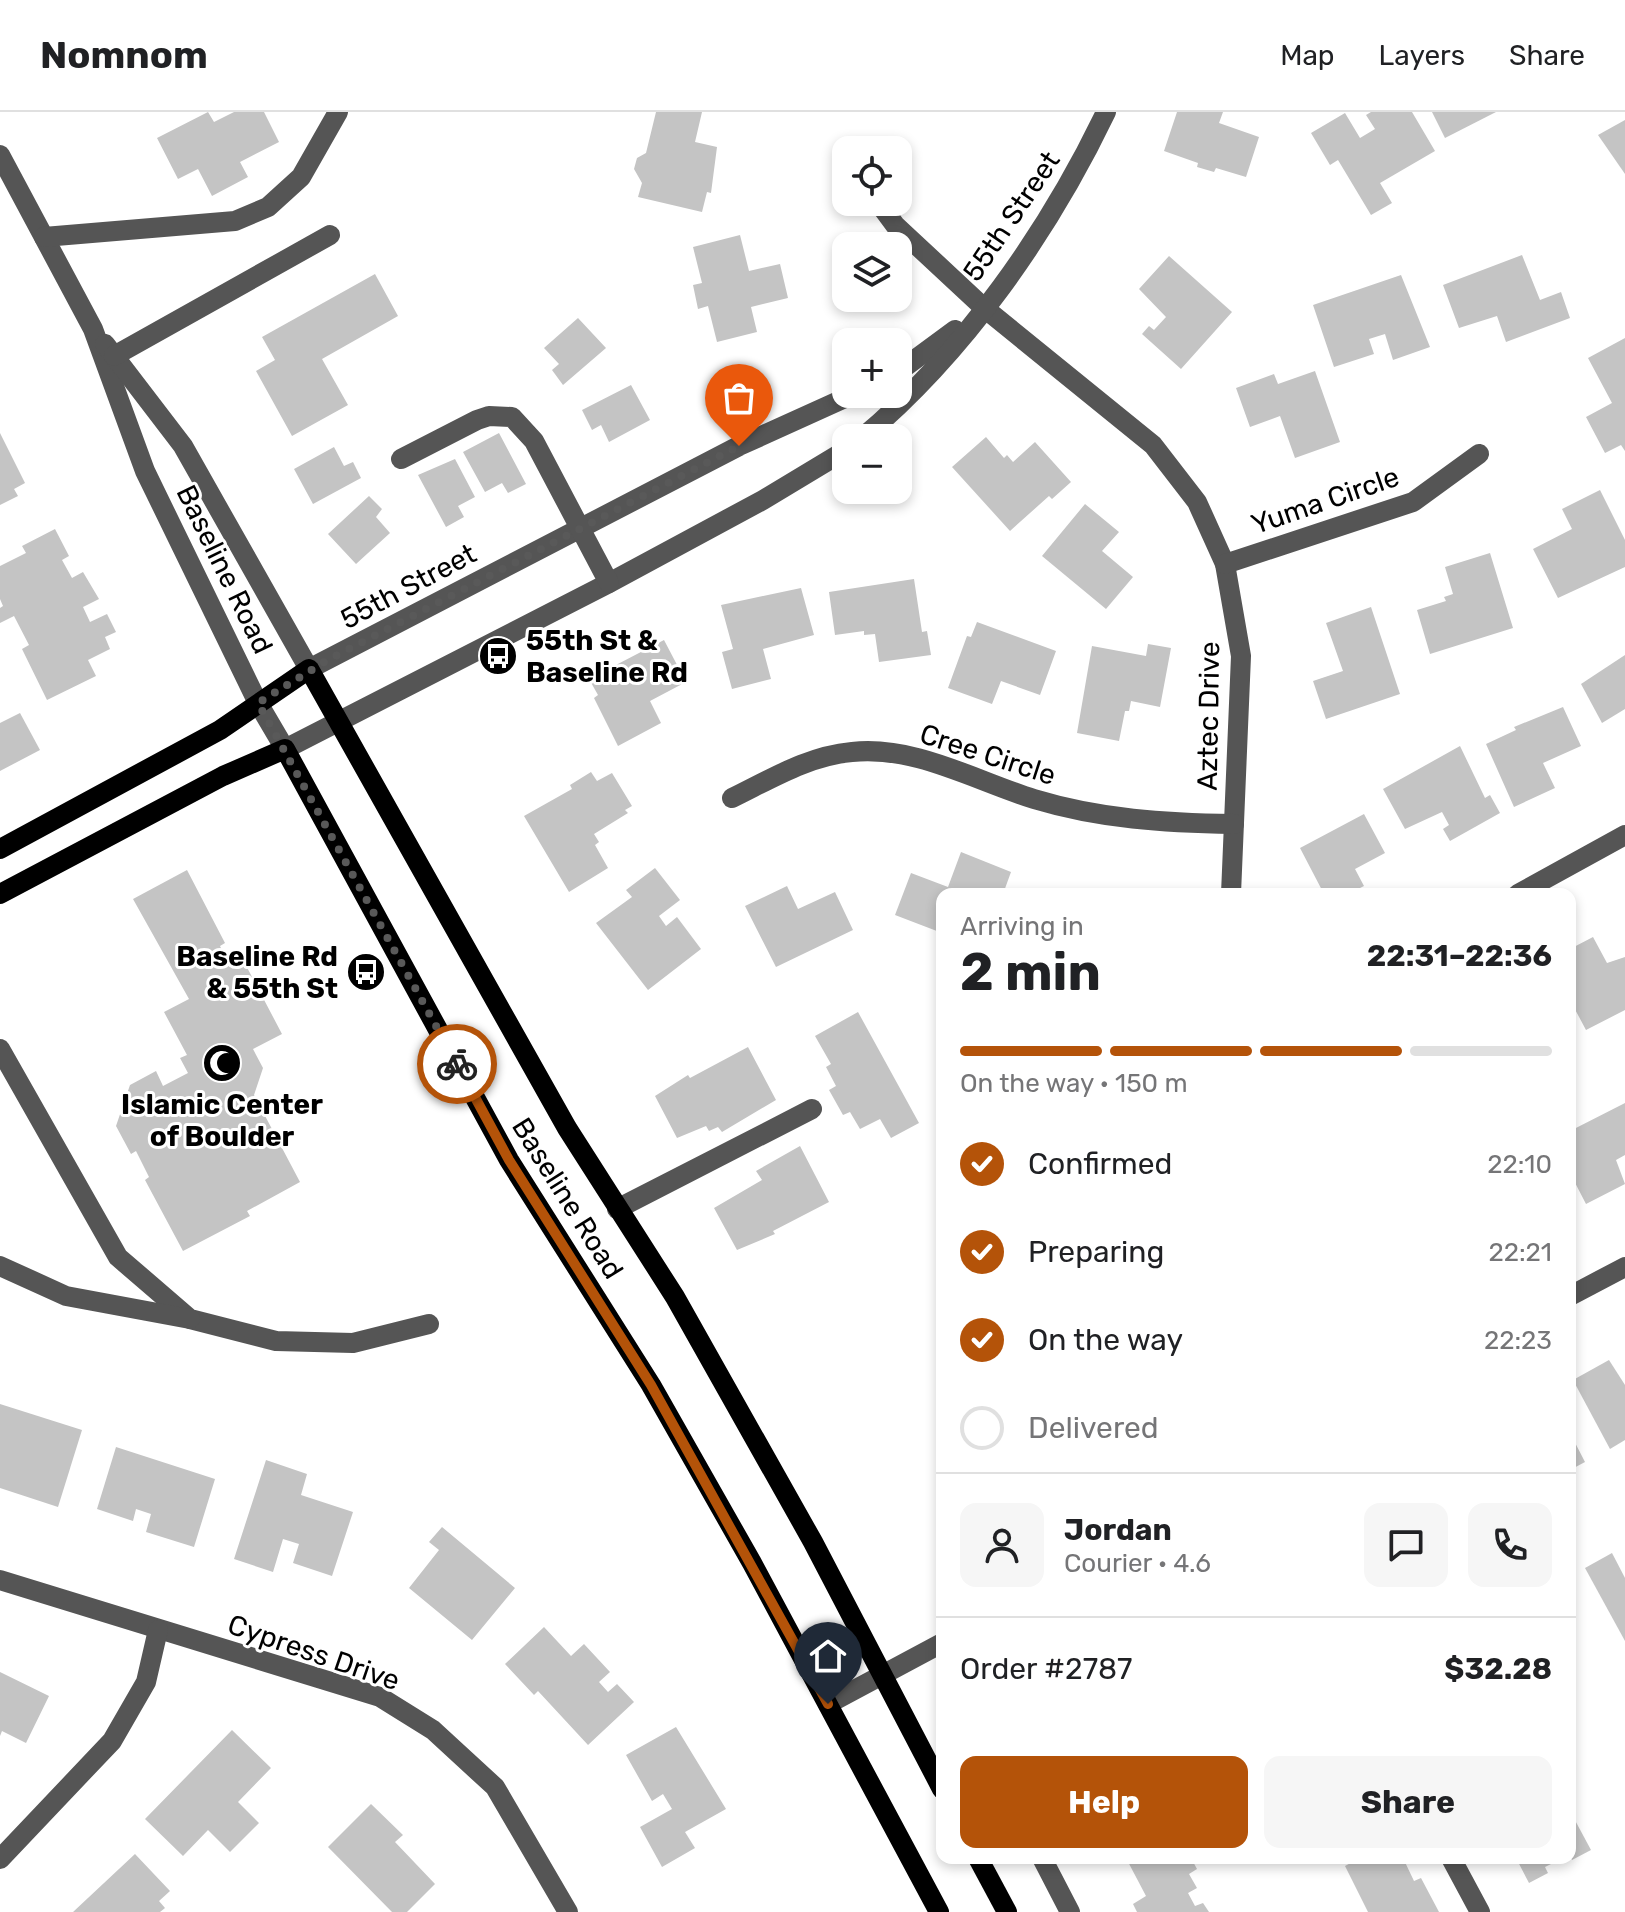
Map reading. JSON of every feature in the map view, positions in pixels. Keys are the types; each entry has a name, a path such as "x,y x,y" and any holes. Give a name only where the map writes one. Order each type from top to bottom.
{"main road":[{"name":"55th Street","path":"0,849 220,730 309,669"},
{"name":"Baseline Road","path":"309,669 560,1115 675,1297 936,1777"},
{"name":"Baseline Road","path":"285,749 509,1160 651,1385 939,1912"},
{"path":"0,894 223,776 285,749"},
{"path":"981,1864 1007,1912"}],"street":[{"path":"44,237 235,221 268,207 301,177 338,112"},
{"name":"55th Street","path":"877,424 918,387 1049,219 1106,112"},
{"name":"Baseline Road","path":"0,155 93,329 145,471 258,703 285,749"},
{"name":"Aztec Drive","path":"888,216 983,307 1153,445 1197,502 1225,564 1241,656 1231,888"},
{"path":"114,356 330,235"},
{"name":"55th Street","path":"912,361 983,307"},
{"name":"Baseline Road","path":"93,329 183,446 309,669"},
{"name":"55th Street","path":"309,669 739,446 832,404"},
{"path":"401,459 477,420 489,416 512,417 534,441 609,583"},
{"name":"Yuma Circle","path":"1225,564 1413,502 1479,454"},
{"path":"285,749 609,583 763,500 832,458"},
{"name":"Cree Circle","path":"732,798 812,759 854,751 909,755 1082,812 1158,823 1234,824"},
{"path":"1529,888 1625,835"},
{"path":"0,1049 118,1257 190,1319"},
{"path":"617,1209 812,1109"},
{"path":"0,1266 66,1296 190,1319 276,1341 353,1343 429,1324"},
{"path":"1576,1293 1625,1267"},
{"name":"Cypress Drive","path":"0,1580 380,1697 433,1730 495,1787 568,1912"},
{"path":"0,1859 112,1741 146,1682 158,1630"},
{"path":"828,1704 936,1646"},
{"path":"1045,1864 1070,1912"},
{"path":"1454,1864 1480,1912"}],"building":[{"path":"208,112 214,122 234,112 264,112 279,142 240,162 248,177 212,196 198,169 178,179 157,138"},
{"path":"656,112 702,112 695,142 717,147 711,193 707,192 702,212 638,197 642,183 634,169 637,158 646,153"},
{"path":"1177,112 1223,112 1219,123 1259,137 1246,177 1216,168 1214,172 1197,167 1198,163 1164,151"},
{"path":"1371,112 1412,112 1435,151 1380,183 1392,203 1371,215 1338,160 1330,165 1311,133 1345,113 1360,138 1375,129 1366,115"},
{"path":"1432,112 1496,112 1445,138"},
{"path":"1625,120 1625,174 1598,135"},
{"path":"740,235 749,271 780,264 788,298 751,307 757,332 717,342 708,306 698,309 693,285 702,283 693,247"},
{"path":"1522,255 1540,300 1561,292 1570,318 1506,342 1497,316 1459,328 1443,285"},
{"path":"1169,256 1232,312 1181,369 1142,334 1149,326 1154,330 1166,317 1139,289"},
{"path":"375,274 398,316 322,359 348,405 292,436 256,371 275,360 262,337"},
{"path":"1401,275 1430,347 1393,360 1385,334 1369,339 1374,354 1334,367 1313,305"},
{"path":"578,318 606,348 563,385 552,370 559,364 544,348"},
{"path":"1625,338 1625,451 1621,445 1605,453 1586,417 1612,403 1588,358"},
{"path":"1315,371 1340,442 1295,458 1280,416 1250,427 1236,388 1274,374 1278,384"},
{"path":"631,385 650,420 609,442 601,425 592,430 582,410"},
{"path":"0,433 25,483 14,489 18,496 0,505"},
{"path":"499,433 526,484 508,493 502,483 485,492 463,452"},
{"path":"986,437 1004,458 1007,455 1013,462 1035,442 1071,482 1052,499 1049,496 1010,531 952,467"},
{"path":"334,447 344,466 353,462 361,478 313,504 294,469"},
{"path":"455,459 475,497 458,506 464,517 446,527 418,475"},
{"path":"1600,490 1625,540 1625,567 1558,598 1533,549 1572,529 1562,509"},
{"path":"369,496 382,509 376,517 390,533 356,564 328,534"},
{"path":"1085,504 1119,532 1102,551 1133,577 1106,609 1042,556"},
{"path":"55,529 69,556 62,560 72,578 83,572 99,599 83,607 90,622 107,614 116,632 105,637 110,649 88,660 96,676 47,700 22,649 29,645 14,616 0,623 0,608 3,606 0,599 0,566 26,553 22,546"},
{"path":"1490,553 1513,628 1430,654 1417,610 1446,601 1444,597 1453,594 1445,567"},
{"path":"914,579 922,632 927,631 931,655 879,662 875,634 864,635 864,631 835,635 829,592"},
{"path":"801,588 814,635 763,649 771,679 732,689 722,652 733,649 721,605"},
{"path":"1371,607 1400,694 1326,719 1313,681 1343,671 1326,623"},
{"path":"977,622 1056,651 1040,695 1001,681 992,704 948,688 967,636 971,637"},
{"path":"664,640 686,682 650,701 661,723 618,746 594,698 598,695 589,679"},
{"path":"1148,644 1171,648 1160,707 1131,701 1129,711 1125,711 1119,741 1077,733 1092,646 1146,656"},
{"path":"1625,655 1625,709 1602,723 1581,684"},
{"path":"1563,707 1581,746 1543,763 1555,788 1514,807 1486,744 1516,730 1514,727"},
{"path":"20,713 40,750 0,771 0,723"},
{"path":"1460,746 1485,798 1490,795 1500,813 1450,841 1443,829 1449,825 1442,812 1405,829 1383,789"},
{"path":"591,772 597,781 612,773 632,806 625,810 628,813 594,834 599,842 595,845 608,868 569,892 524,816 572,789 570,785"},
{"path":"1364,814 1385,853 1355,869 1364,886 1321,888 1300,848"},
{"path":"961,852 1011,872 1005,888 936,888 936,931 895,915 911,873 948,887"},
{"path":"655,868 680,900 659,916 666,926 677,917 701,949 648,990 596,923 632,897 626,890"},
{"name":"Islamic Center of Boulder","path":"187,870 225,943 220,946 228,963 241,956 282,1034 253,1049 263,1068 254,1095 300,1182 247,1211 250,1216 183,1251 145,1180 149,1177 136,1151 131,1154 116,1126 130,1085 156,1071 163,1086 188,1073 180,1058 187,1055 164,1012 189,999 133,899"},
{"path":"787,886 798,909 835,892 853,930 776,967 745,906"},
{"path":"1593,937 1607,963 1625,957 1625,1010 1586,1030 1576,1011 1576,946"},
{"path":"858,1012 919,1123 891,1138 880,1119 860,1129 850,1112 843,1115 829,1090 836,1086 826,1067 831,1064 815,1036"},
{"path":"748,1047 776,1100 722,1132 718,1127 709,1131 706,1126 677,1138 655,1096 688,1075 690,1078"},
{"path":"1625,1103 1625,1155 1616,1160 1625,1184 1586,1204 1576,1185 1576,1128"},
{"path":"800,1146 829,1202 773,1231 775,1234 737,1250 714,1208 762,1180 756,1171"},
{"path":"1609,1360 1625,1385 1625,1440 1610,1449 1576,1386 1576,1378"},
{"path":"0,1404 82,1430 58,1507 0,1488"},
{"path":"1576,1445 1585,1462 1576,1467"},
{"path":"116,1447 215,1479 194,1547 146,1532 151,1514 136,1509 133,1521 97,1509"},
{"path":"266,1460 307,1474 301,1495 353,1512 332,1576 293,1563 299,1544 283,1539 273,1572 234,1559"},
{"path":"442,1527 515,1588 472,1640 409,1588 439,1550 429,1542"},
{"path":"1612,1553 1625,1578 1625,1641 1585,1568"},
{"path":"544,1627 571,1656 584,1644 610,1672 599,1682 608,1692 617,1684 634,1702 588,1745 538,1691 534,1695 505,1664"},
{"path":"0,1672 49,1696 26,1743 2,1731 0,1736"},
{"path":"676,1727 726,1809 685,1832 695,1848 662,1867 640,1827 672,1809 663,1794 652,1801 626,1755"},
{"path":"232,1730 271,1768 238,1802 259,1823 230,1852 208,1830 183,1856 145,1819"},
{"path":"371,1804 403,1835 395,1842 435,1884 407,1912 392,1912 328,1847"},
{"path":"1576,1822 1591,1850 1576,1858"},
{"path":"135,1854 170,1891 159,1901 165,1908 160,1912 73,1912"},
{"path":"1129,1864 1194,1864 1197,1869 1189,1874 1197,1888 1188,1893 1195,1906 1203,1903 1209,1912 1137,1912 1133,1904 1146,1896"},
{"path":"1406,1864 1414,1881 1421,1878 1439,1912 1368,1912 1345,1866"},
{"path":"1519,1864 1551,1864 1545,1867 1548,1873 1529,1883"}],"way so far":[{"path":"457,1064 258,703 309,669 739,446"}],"place":[{"name":"55th St & Baseline Rd","path":"498,656"},
{"name":"Baseline Rd & 55th St","path":"366,972"},
{"name":"Islamic Center of Boulder","path":"222,1063"}],"route":[{"path":"457,1064 509,1160 651,1385 828,1704"}]}
